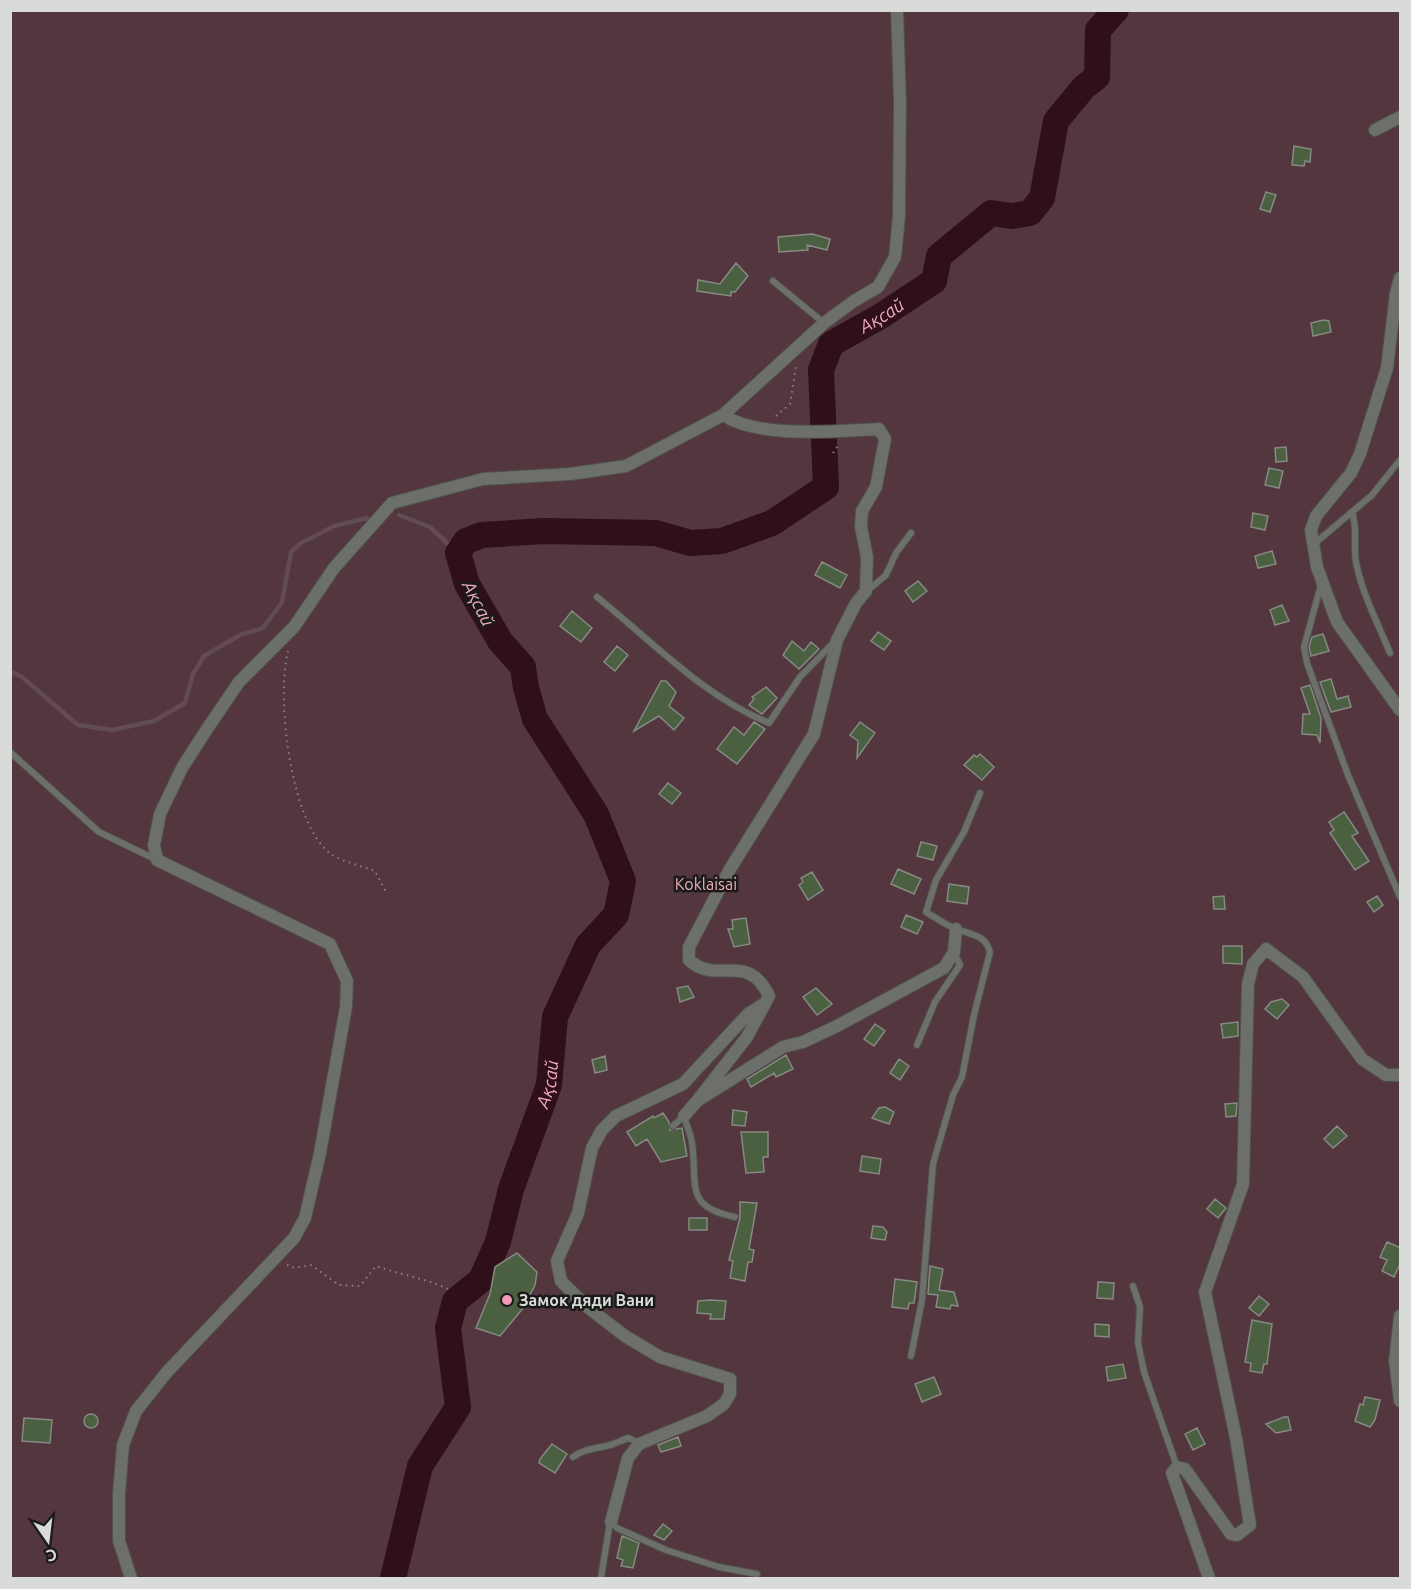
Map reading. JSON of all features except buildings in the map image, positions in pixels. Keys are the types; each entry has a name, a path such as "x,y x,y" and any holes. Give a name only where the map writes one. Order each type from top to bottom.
{"street":[{"path":"131,1578 120,1541 119,1494 123,1444 136,1411 168,1372 294,1238 305,1218 334,1080 346,1007 347,981 330,944 157,860 154,845 160,814 182,768 238,682 294,627 334,568 392,503 483,479 570,474 626,466 723,415 824,323 878,287 895,257 899,216 900,102 897,10"},
{"path":"1375,130 1401,117"},
{"path":"1401,278 1381,394 1351,473 1316,516 1311,530 1322,580 1337,622 1401,710"},
{"path":"684,1116 747,1036 769,996 763,983 748,970 696,967 689,960 689,947 730,869 814,734 837,640 856,603 866,591 867,557 861,527 862,511 876,487 885,439 879,429 817,431 760,429 736,423 723,415"},
{"path":"697,1101 783,1047 803,1042 837,1026 944,968 954,952 956,929"},
{"path":"1209,1578 1172,1473 1177,1467 1185,1469 1232,1534 1237,1535 1247,1530 1250,1525 1236,1438 1204,1292 1243,1184 1248,984 1253,964 1266,949 1280,959 1303,977 1362,1059 1386,1074 1401,1075"},
{"path":"610,1522 628,1458 639,1444 707,1416 724,1404 730,1394 730,1379 723,1374 660,1357 625,1336 586,1306 561,1281 557,1261 578,1213 592,1148 603,1130 616,1116 683,1084 748,1014 766,1003"},
{"path":"1401,1316 1395,1360 1401,1401"}],"lane":[{"path":"773,281 824,323"},
{"path":"1313,544 1372,495 1401,460"},
{"path":"1352,512 1356,524 1356,560 1362,586 1390,653"},
{"path":"866,591 886,575 896,553 911,533"},
{"path":"1322,580 1315,599 1304,647 1307,663 1348,775 1401,897"},
{"path":"597,597 646,641 726,703 769,723 800,677 837,640"},
{"path":"10,752 99,832 157,860"},
{"path":"911,1356 922,1300 933,1164 953,1095 962,1077 990,952 988,943 980,937 956,929 926,912 936,880 964,832 980,793"},
{"path":"917,1045 935,1002 960,965 954,952"},
{"path":"673,1126 684,1116 692,1140 698,1200 707,1209 735,1216"},
{"path":"1133,1286 1140,1306 1138,1343 1144,1371 1177,1467"},
{"path":"573,1456 594,1447 608,1446 629,1438 639,1444"},
{"path":"610,1522 617,1528 666,1550 719,1567 757,1574"},
{"path":"601,1578 610,1522"}],"path":[{"path":"760,429 790,404 799,348"},
{"path":"294,627 284,667 282,698 290,759 309,826 332,854 375,871 386,892"},
{"path":"273,1260 295,1268 311,1266 339,1285 360,1286 376,1266 399,1274 429,1279 450,1290"}],"green space":[{"name":"Koklaisai","path":"10,11 1400,11 1400,1578 11,1578"}],"waterway":[{"name":"Ақсай","path":"393,1578 420,1466 458,1407 448,1328 455,1301 481,1280 498,1242 511,1189 549,1085 555,1017 588,945 616,915 623,881 596,814 535,719 523,667 500,641 467,584 458,553 466,541 482,535 544,531 656,533 690,543 722,541 772,523 826,487 821,370 831,344 881,316 934,281 939,256 991,213 1012,216 1030,213 1042,198 1056,121 1084,87 1097,77 1098,30 1116,10"},
{"path":"399,515 430,527 458,553"},
{"path":"10,671 22,677 78,725 112,730 154,721 185,703 193,674 204,656 240,635 263,628 282,602 291,552 301,543 334,526 367,518"}],"place":[{"name":"Замок дяди Вани","path":"507,1300"}]}
